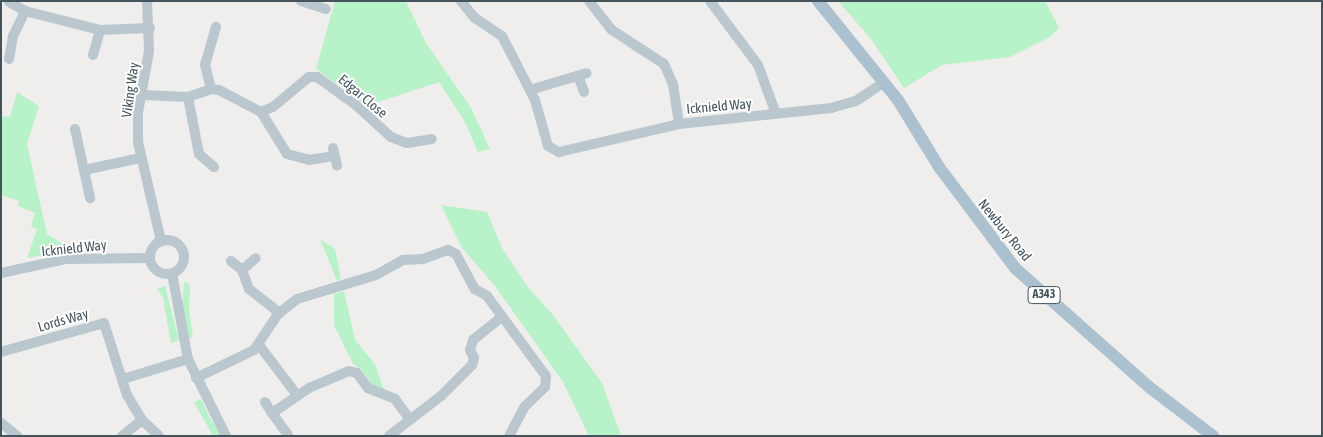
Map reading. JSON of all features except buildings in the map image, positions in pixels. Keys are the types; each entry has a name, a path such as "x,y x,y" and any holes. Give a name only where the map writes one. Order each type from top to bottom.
{"main road":[{"name":"Newbury Road","path":"818,1 884,82 970,211 1015,268 1149,387 1213,436"}],"street":[{"name":"Viking Way","path":"147,1 150,28 143,95 138,113 140,158 161,241"},
{"path":"301,1 326,9"},
{"path":"461,1 476,18 502,36 530,90 583,74 584,92"},
{"path":"589,1 612,30 664,64 673,84 679,124"},
{"path":"710,1 758,65 776,114"},
{"path":"9,2 25,12 100,30 150,28"},
{"path":"9,59 13,36 25,12"},
{"path":"211,89 205,66 216,27"},
{"path":"93,55 100,30"},
{"name":"Edgar Close","path":"261,112 272,107 309,77 317,77 357,106 391,137 407,143 432,139"},
{"name":"Icknield Way","path":"530,90 543,133 554,151 569,152 679,124 776,114 846,104 874,92 884,82"},
{"path":"143,95 188,97 211,89 235,95 261,112 287,154 309,160 335,157"},
{"path":"188,97 199,154 214,167"},
{"path":"75,130 90,198"},
{"path":"84,170 140,158"},
{"path":"161,241 175,242 183,252 182,265 172,273 157,271 150,258 153,248 161,241"},
{"path":"196,378 239,360 259,345 280,313 305,295 372,276 403,260 423,259 448,250 456,254 475,289 486,295 547,379 545,387 525,406 509,436"},
{"name":"Icknield Way","path":"1,273 66,260 150,258"},
{"path":"242,270 256,258"},
{"path":"231,261 242,270 249,289 280,313"},
{"path":"172,273 188,359 226,436"},
{"path":"389,436 409,418 440,398 472,365 474,358 470,350 473,340 501,317"},
{"name":"Lords Way","path":"1,352 104,323 132,406 142,420 158,436"},
{"path":"259,345 297,394"},
{"path":"123,379 188,359"},
{"path":"272,413 297,394 344,372 353,371 368,388 395,400 409,418"},
{"path":"265,402 288,435"},
{"path":"122,436 142,420"},
{"path":"1,423 17,436"}],"green space":[{"path":"335,1 406,1 426,43 471,108 490,149 478,152 465,122 439,82 366,106 316,69"},
{"path":"838,1 1045,1 1059,28 1050,37 1010,57 942,65 904,88 871,39"},
{"path":"17,92 39,106 27,144 47,234 71,249 27,258 37,229 31,226 35,213 18,206 19,201 1,195 1,116 10,117"},
{"path":"441,205 487,212 502,248 527,286 553,315 602,383 621,436 589,436 563,382 495,286 462,248"},
{"path":"320,239 335,249 341,279 337,281"},
{"path":"184,281 190,285 189,309 193,337 187,339 182,309"},
{"path":"165,286 179,340 171,343 163,298 157,289"},
{"path":"344,291 355,340 375,364 384,390 374,387 361,369 353,364 334,325 334,294"},
{"path":"201,399 221,436 213,436 194,402"}]}
